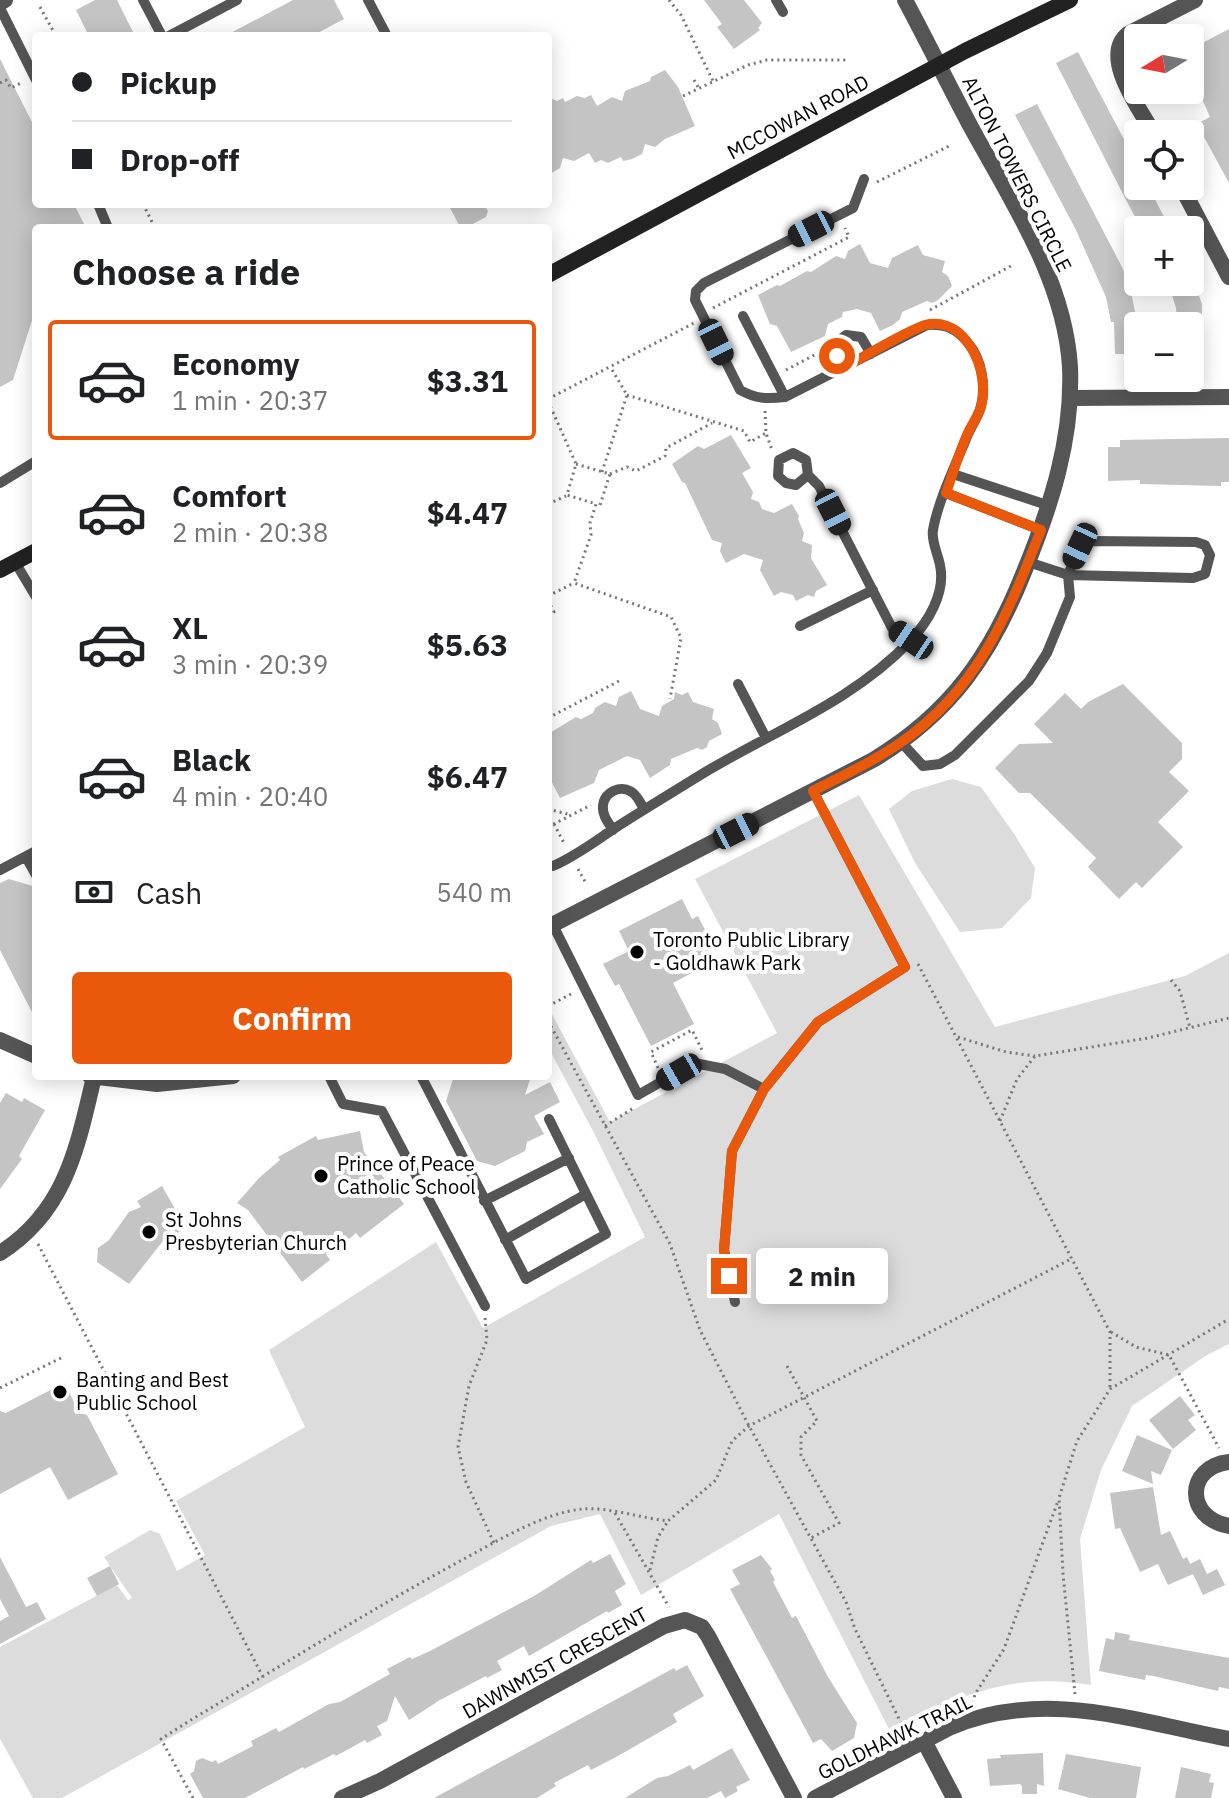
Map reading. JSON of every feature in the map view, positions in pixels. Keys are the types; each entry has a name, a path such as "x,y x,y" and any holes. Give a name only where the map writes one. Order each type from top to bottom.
{"main road":[{"name":"MCCOWAN ROAD","path":"552,273 938,65 1070,0"},
{"path":"7,566 32,553"}],"street":[{"name":"ALTON TOWERS CIRCLE","path":"552,925 813,791 901,742 938,712 979,664 1005,617 1041,530 1063,453 1070,398 1066,337 1051,282 905,0"},
{"path":"1147,120 1122,74 1116,52 1128,34 1195,0"},
{"path":"1188,200 1229,277"},
{"path":"1070,398 1229,397"},
{"path":"0,1040 32,1054"},
{"path":"0,1253 30,1230 50,1208 75,1157 91,1080"},
{"path":"120,1080 157,1084 195,1080"},
{"path":"1227,1462 1211,1467 1202,1475 1196,1496 1198,1507 1205,1517 1214,1524 1229,1526"},
{"name":"DAWNMIST CRESCENT","path":"342,1798 380,1781 676,1621 693,1622 708,1636 794,1798"},
{"name":"GOLDHAWK TRAIL","path":"815,1798 951,1727 990,1713 1028,1707 1076,1709 1229,1739"},
{"path":"924,1741 954,1798"}],"lane":[{"path":"143,0 160,32"},
{"path":"177,32 237,0"},
{"path":"368,0 385,32"},
{"path":"776,0 783,12"},
{"path":"2,3 32,71"},
{"path":"552,866 572,858 644,809 766,738 821,710 874,675 927,620 940,586 941,569 932,533 967,435 981,408 983,382 972,347 959,332 944,324 927,325 785,397 752,397 740,390 695,300 696,291 704,283 853,208 864,179"},
{"path":"743,316 785,397"},
{"path":"843,368 836,351 838,342 846,335 861,337 871,354"},
{"path":"787,454 798,454 808,465 808,475 801,483 790,485 778,476 777,465 787,454"},
{"path":"0,483 32,463"},
{"path":"953,474 1050,506"},
{"path":"808,475 819,486 892,628 911,640"},
{"path":"946,493 1041,530"},
{"path":"901,742 923,766 940,764 955,755 1029,681 1047,653 1070,597 1068,575 1080,546 1093,541 1196,542 1205,545 1210,555 1205,574 1193,578 1068,575 1028,562"},
{"path":"7,566 32,593"},
{"path":"800,626 873,590"},
{"path":"738,684 766,738"},
{"path":"613,830 602,809 610,792 628,790 644,809"},
{"path":"735,1302 724,1250 732,1151 764,1089 818,1022 905,967 813,791"},
{"path":"0,870 31,854"},
{"path":"552,928 638,1095 694,1063 725,1069 764,1089"},
{"path":"331,1080 343,1104 382,1111 485,1306"},
{"path":"423,1080 526,1279 606,1234 549,1119"},
{"path":"484,1201 569,1158"},
{"path":"505,1240 586,1194"}],"path":[{"path":"669,0 681,15 714,83"},
{"path":"40,7 54,32"},
{"path":"683,96 748,65 767,60 849,60"},
{"path":"0,83 6,80 11,88 14,87"},
{"path":"694,80 700,90"},
{"path":"859,190 949,146"},
{"path":"552,398 849,237 838,215"},
{"path":"919,316 1011,266"},
{"path":"774,376 826,349"},
{"path":"610,366 627,395 744,431 750,442 766,433"},
{"path":"602,472 627,395"},
{"path":"764,399 766,433 777,465"},
{"path":"552,409 576,464 567,495"},
{"path":"576,464 610,474 627,467 636,471 665,456 666,448 712,423"},
{"path":"552,502 567,495 600,505 610,474"},
{"path":"552,596 574,583 591,535 590,523 596,504"},
{"path":"574,583 671,617 681,638 670,699"},
{"path":"552,716 619,681"},
{"path":"552,810 571,815"},
{"path":"917,962 1110,1332 1110,1389"},
{"path":"1171,980 1180,991 1190,1029"},
{"path":"552,1004 585,988"},
{"path":"957,1036 1006,1052 1035,1056 1190,1029 1229,1018"},
{"path":"552,1028 670,1244 700,1330 846,1602 855,1629 906,1734"},
{"path":"664,1081 651,1052 692,1030 711,1066"},
{"path":"1000,1121 1017,1079 1035,1056"},
{"path":"605,1126 635,1109 638,1095"},
{"path":"40,1249 263,1677"},
{"path":"650,1572 658,1537 668,1521 716,1480 732,1441 749,1426 1071,1259"},
{"path":"485,1306 487,1340 469,1386 458,1447 466,1482 494,1543"},
{"path":"975,1694 1004,1649 1077,1441 1110,1389 1229,1319"},
{"path":"1110,1332 1136,1347 1169,1355 1227,1462"},
{"path":"0,1388 63,1357"},
{"path":"787,1366 801,1397 817,1421 801,1437 801,1455 839,1523 811,1538"},
{"path":"1059,1498 1063,1574 1075,1685"},
{"path":"193,1798 161,1739 368,1611 494,1543 563,1513 582,1509 668,1521"},
{"path":"615,1513 676,1621"}],"shaded area":[{"path":"952,779 981,787 1035,868 1031,898 1002,928 960,932 915,863 889,809 912,791"},
{"path":"859,795 995,1027 1185,976 1229,953 1229,1344 1207,1355 1132,1406 1101,1470 1080,1539 1091,1685 1062,1682 1010,1684 963,1697 890,1731 779,1514 641,1595 600,1514 551,1526 62,1798 33,1798 0,1739 0,1647 117,1585 128,1600 132,1598 104,1557 150,1530 160,1534 177,1571 205,1555 176,1501 305,1427 269,1350 436,1242 483,1328 645,1237 552,1054 552,1014 610,1122 777,1033 695,879"}],"building":[{"path":"95,0 117,0 133,32 87,32 76,10"},
{"path":"293,0 334,0 344,19 320,32 233,32"},
{"path":"704,0 744,0 762,23 758,28 760,30 734,49 717,27 722,24"},
{"path":"1229,29 1229,183 1204,137 1204,120 1210,117 1204,103 1204,42"},
{"path":"1078,52 1124,139 1124,196 1056,63"},
{"path":"0,59 32,122 32,208 76,208 84,224 32,224 32,321 13,380 0,387"},
{"path":"665,70 678,87 695,126 665,139 655,147 645,144 642,154 632,159 623,161 621,157 608,163 601,160 595,163 589,153 574,161 563,158 560,168 552,173 552,99 557,101 563,98 565,102 577,96 585,98 591,95 597,106 612,97 622,101 625,91 650,81 651,77"},
{"path":"1037,104 1122,267 1124,296 1132,296 1135,312 1124,312 1124,354 1115,354 1114,322 1111,322 1106,297 1075,228 1015,115"},
{"path":"1126,200 1155,200 1164,216 1135,216"},
{"path":"450,208 486,208 488,211 486,217 473,224 458,224"},
{"path":"860,244 870,263 888,268 892,258 918,245 923,255 945,261 942,272 948,276 952,286 938,300 932,303 927,301 902,312 900,319 880,331 871,313 857,309 843,312 842,317 828,324 825,336 791,352 777,326 770,324 758,295 807,271 811,272 836,256 845,259 848,251"},
{"path":"1172,296 1199,296 1202,312 1176,312"},
{"path":"731,435 751,468 742,473 753,492 751,499 759,502 762,509 774,513 792,504 799,516 804,533 802,541 812,545 811,558 827,585 816,591 814,597 808,595 796,601 793,595 781,592 774,596 760,570 763,560 744,554 726,563 720,551 722,543 712,540 685,483 672,464 698,446 704,449"},
{"path":"1229,438 1229,482 1221,482 1221,486 1140,484 1140,480 1108,481 1108,447 1120,447 1120,440"},
{"path":"1123,684 1182,743 1182,759 1169,772 1189,791 1158,822 1183,847 1142,888 1136,882 1119,899 1088,867 1096,858 1030,793 1019,793 995,768 1019,744 1053,743 1034,724 1065,693 1081,709 1088,702"},
{"path":"631,691 640,709 659,716 662,706 674,699 675,692 682,695 688,692 693,702 714,709 712,719 718,723 722,734 709,741 702,750 697,748 671,759 670,765 650,778 640,760 627,756 599,770 594,783 560,798 552,783 552,732 576,717 581,719 593,713 605,702 616,706 619,697"},
{"path":"9,879 32,886 32,1012 0,950 0,883"},
{"path":"682,899 692,919 698,916 709,938 703,941 714,961 673,983 694,1024 651,1046 619,984 615,986 603,964 629,951 619,931"},
{"path":"453,1080 530,1080 525,1095 550,1082 560,1102 534,1116 544,1134 527,1142 525,1151 495,1166 477,1161 446,1101"},
{"path":"6,1093 22,1102 24,1098 45,1110 19,1156 22,1159 0,1189 0,1103"},
{"path":"360,1131 364,1152 404,1204 360,1238 356,1233 326,1254 330,1260 302,1282 248,1210 237,1203 280,1160 278,1157 316,1136 318,1140"},
{"name":"St Johns Presbyterian Church","path":"162,1186 186,1228 163,1241 129,1284 97,1262 98,1248 109,1240 129,1212 141,1207 137,1201"},
{"path":"64,1383 80,1413 87,1415 118,1474 68,1500 50,1467 0,1494 0,1411 6,1413"},
{"path":"1180,1396 1195,1415 1188,1420 1196,1430 1173,1449 1149,1420"},
{"path":"1137,1435 1172,1450 1161,1475 1151,1471 1153,1484 1122,1471"},
{"path":"1153,1487 1161,1535 1170,1531 1183,1559 1187,1557 1190,1564 1200,1559 1207,1574 1217,1569 1225,1585 1203,1595 1193,1574 1168,1585 1158,1564 1140,1572 1120,1528 1115,1529 1110,1493"},
{"path":"610,1554 626,1584 615,1591 622,1605 529,1656 524,1646 497,1661 502,1670 440,1700 409,1720 395,1696 387,1721 377,1726 382,1735 367,1743 365,1740 336,1756 334,1754 303,1767 245,1798 203,1798 190,1774 196,1761 202,1758 212,1762 216,1760 218,1764 253,1746 251,1741 276,1728 279,1732 329,1704 340,1702 390,1674 387,1669 430,1651 534,1596 591,1560 593,1563"},
{"path":"761,1555 772,1569 773,1582 792,1618 796,1616 828,1677 857,1723 854,1738 832,1751 821,1739 813,1743 730,1589 740,1584 732,1570"},
{"path":"0,1557 26,1607 37,1602 46,1619 0,1644 0,1621 9,1616 0,1599"},
{"path":"110,1566 119,1584 97,1596 87,1578"},
{"path":"1115,1632 1130,1635 1129,1640 1229,1658 1229,1689 1219,1687 1218,1691 1153,1676 1146,1675 1145,1680 1099,1671 1106,1638 1114,1640"},
{"path":"687,1665 704,1696 673,1714 677,1722 618,1756 591,1770 588,1765 554,1783 556,1786 537,1798 434,1798 674,1668 676,1671"},
{"path":"732,1748 750,1780 736,1787 738,1791 725,1798 721,1791 707,1798 625,1798 657,1778 690,1765 693,1770"},
{"path":"1043,1753 1044,1786 1037,1784 1037,1794 1022,1794 1020,1784 990,1786 987,1759 1001,1758 1000,1755"},
{"path":"1066,1754 1141,1767 1136,1798 1090,1798 1058,1789"},
{"path":"1181,1767 1211,1774 1209,1782 1214,1783 1211,1798 1175,1798"}],"place":[{"name":"Toronto Public Library - Goldhawk Park","path":"637,952"},
{"name":"Prince of Peace Catholic School","path":"321,1176"},
{"name":"St Johns Presbyterian Church","path":"149,1232"},
{"name":"Banting and Best Public School","path":"60,1392"}],"route":[{"path":"729,1276 724,1250 732,1151 764,1089 818,1022 905,967 813,791 901,742 926,723 958,690 979,664 996,635 1041,530 946,493 967,435 981,408 983,395 978,362 972,347 959,332 944,324 927,325 843,368 837,356"}]}
